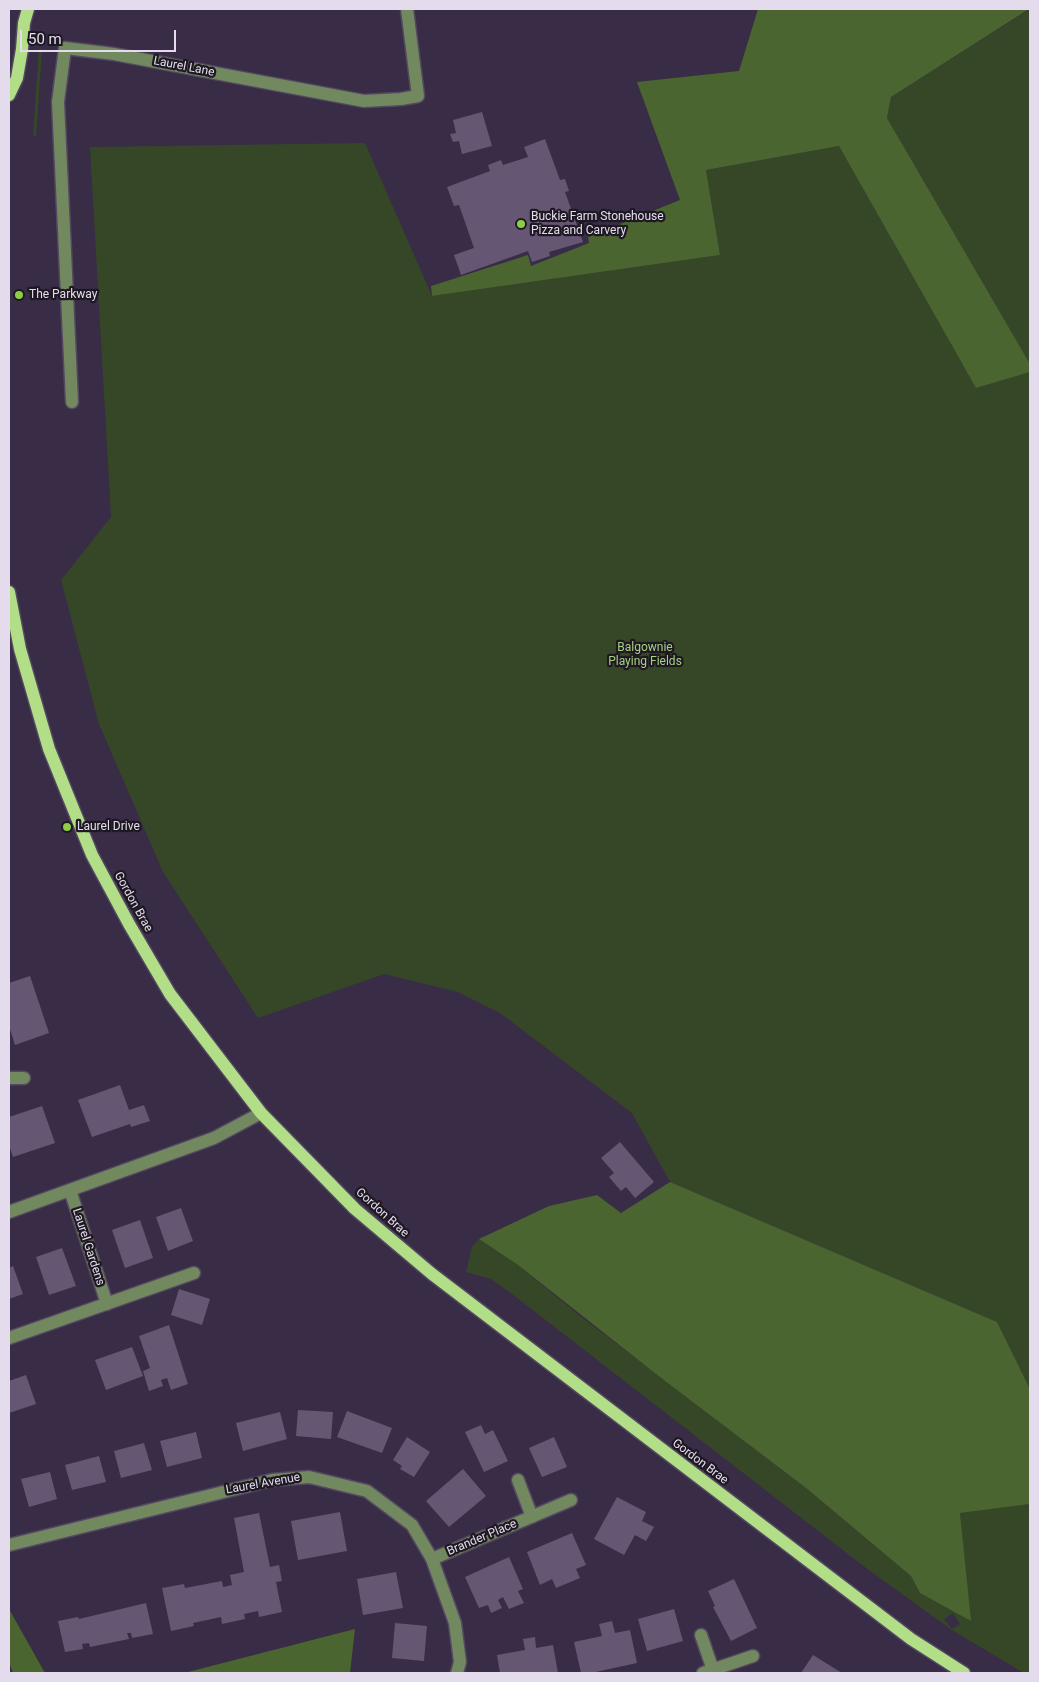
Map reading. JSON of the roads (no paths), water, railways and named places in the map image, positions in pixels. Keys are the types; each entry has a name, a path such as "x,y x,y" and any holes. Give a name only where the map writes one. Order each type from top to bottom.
{"main road":[{"path":"9,94 17,78 24,23 28,9"},
{"name":"Gordon Brae","path":"9,592 20,649 49,749 92,855 170,994 261,1113 355,1209 432,1274 911,1639 964,1673"}],"street":[{"name":"Laurel Lane","path":"72,402 58,102 65,48 114,54 364,101 401,100 418,96 407,9"},
{"path":"9,1078 24,1078"},
{"path":"9,1212 214,1138 261,1113"},
{"name":"Laurel Gardens","path":"70,1190 107,1304"},
{"path":"9,1338 194,1273"},
{"name":"Laurel Avenue","path":"9,1545 272,1480 309,1477 367,1491 412,1525 432,1559 455,1623 460,1662 458,1673"},
{"name":"Brander Place","path":"518,1480 532,1516"},
{"name":"Brander Place","path":"432,1559 572,1500"},
{"path":"701,1635 708,1672 753,1656"}],"place":[{"name":"Buckie Farm Stonehouse Pizza and Carvery","path":"521,224"},
{"name":"The Parkway","path":"19,295"},
{"name":"Laurel Drive","path":"67,827"}],"park label":[{"name":"Balgownie Playing Fields","path":"645,655"}]}
